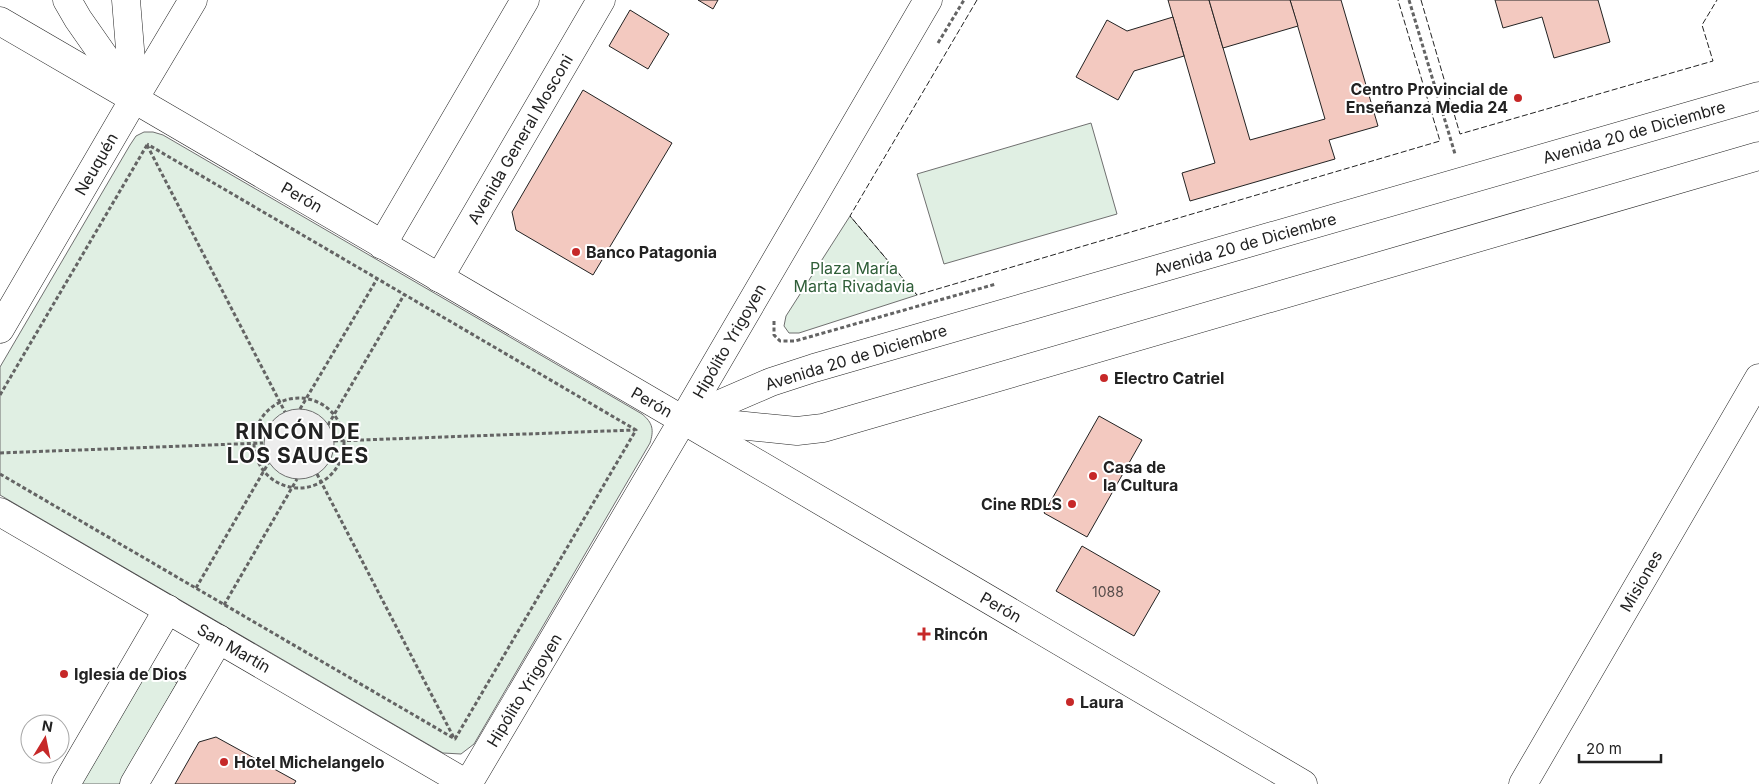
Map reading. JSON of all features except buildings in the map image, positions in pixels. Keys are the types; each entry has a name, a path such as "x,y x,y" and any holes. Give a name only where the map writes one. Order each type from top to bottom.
{"street":[{"path":"67,0 78,19 134,99"},
{"path":"126,0 134,99"},
{"name":"Neuquén","path":"0,329 193,0"},
{"path":"382,244 525,0"},
{"name":"Avenida General Mosconi","path":"439,278 601,0"},
{"name":"Hipólito Yrigoyen","path":"467,784 683,420 928,0"},
{"name":"Perón","path":"0,21 1302,784"},
{"name":"Avenida 20 de Diciembre","path":"683,420 772,382 814,368 1759,96"},
{"path":"683,420 797,431 823,428 1759,156"},
{"name":"Misiones","path":"1523,784 1759,378"},
{"name":"San Martín","path":"0,512 467,784"},
{"path":"66,784 168,609"},
{"path":"134,784 219,639"}],"path":[{"path":"933,51 964,0"},
{"path":"1409,0 1455,154 1464,151"},
{"path":"147,144 636,430"},
{"path":"0,395 147,144"},
{"path":"147,144 285,412"},
{"path":"300,409 377,279"},
{"path":"776,314 774,334 780,341 795,341 996,284"},
{"path":"328,425 404,295"},
{"path":"297,398 306,399 326,408 334,416 341,427 344,440 343,452 333,473 322,482 314,486 292,488 272,480 258,464 253,444 254,433 264,415 280,402 297,398"},
{"path":"334,441 636,430"},
{"path":"455,739 636,430"},
{"path":"0,453 264,443"},
{"path":"196,588 269,462"},
{"path":"0,474 455,739"},
{"path":"318,474 455,739"},
{"path":"224,605 297,479"}],"green space":[{"path":"1091,123 1117,214 944,264 917,174"},
{"path":"144,132 163,135 642,414 648,420 652,430 650,443 474,744 461,754 443,753 0,495 0,367 130,145 136,136"},
{"name":"Plaza María Marta Rivadavia","path":"850,216 917,295 799,333 789,333 784,326 786,316"},
{"path":"148,665 177,683 120,784 79,784"}],"shaded area":[{"path":"299,409 312,412 324,419 331,431 334,444 331,457 324,469 312,476 299,479 286,476 274,469 267,457 264,444 267,431 274,419 286,412"}],"fence":[{"path":"977,0 850,216 917,295 1440,141 1398,0"},
{"path":"1421,0 1460,134 1713,61 1702,25 1717,0"}],"place":[{"name":"Centro Provincial de Enseñanza Media 24","path":"1518,98"},
{"name":"Banco Patagonia","path":"576,252"},
{"name":"Electro Catriel","path":"1104,378"},
{"name":"Casa de la Cultura","path":"1093,476"},
{"name":"Cine RDLS","path":"1072,504"},
{"name":"Rincón","path":"924,634"},
{"name":"Iglesia de Dios","path":"64,674"},
{"name":"Laura","path":"1070,702"},
{"name":"Hotel Michelangelo","path":"224,762"}],"district":[{"name":"RINCÓN DE LOS SAUCES","path":"298,443"}]}
